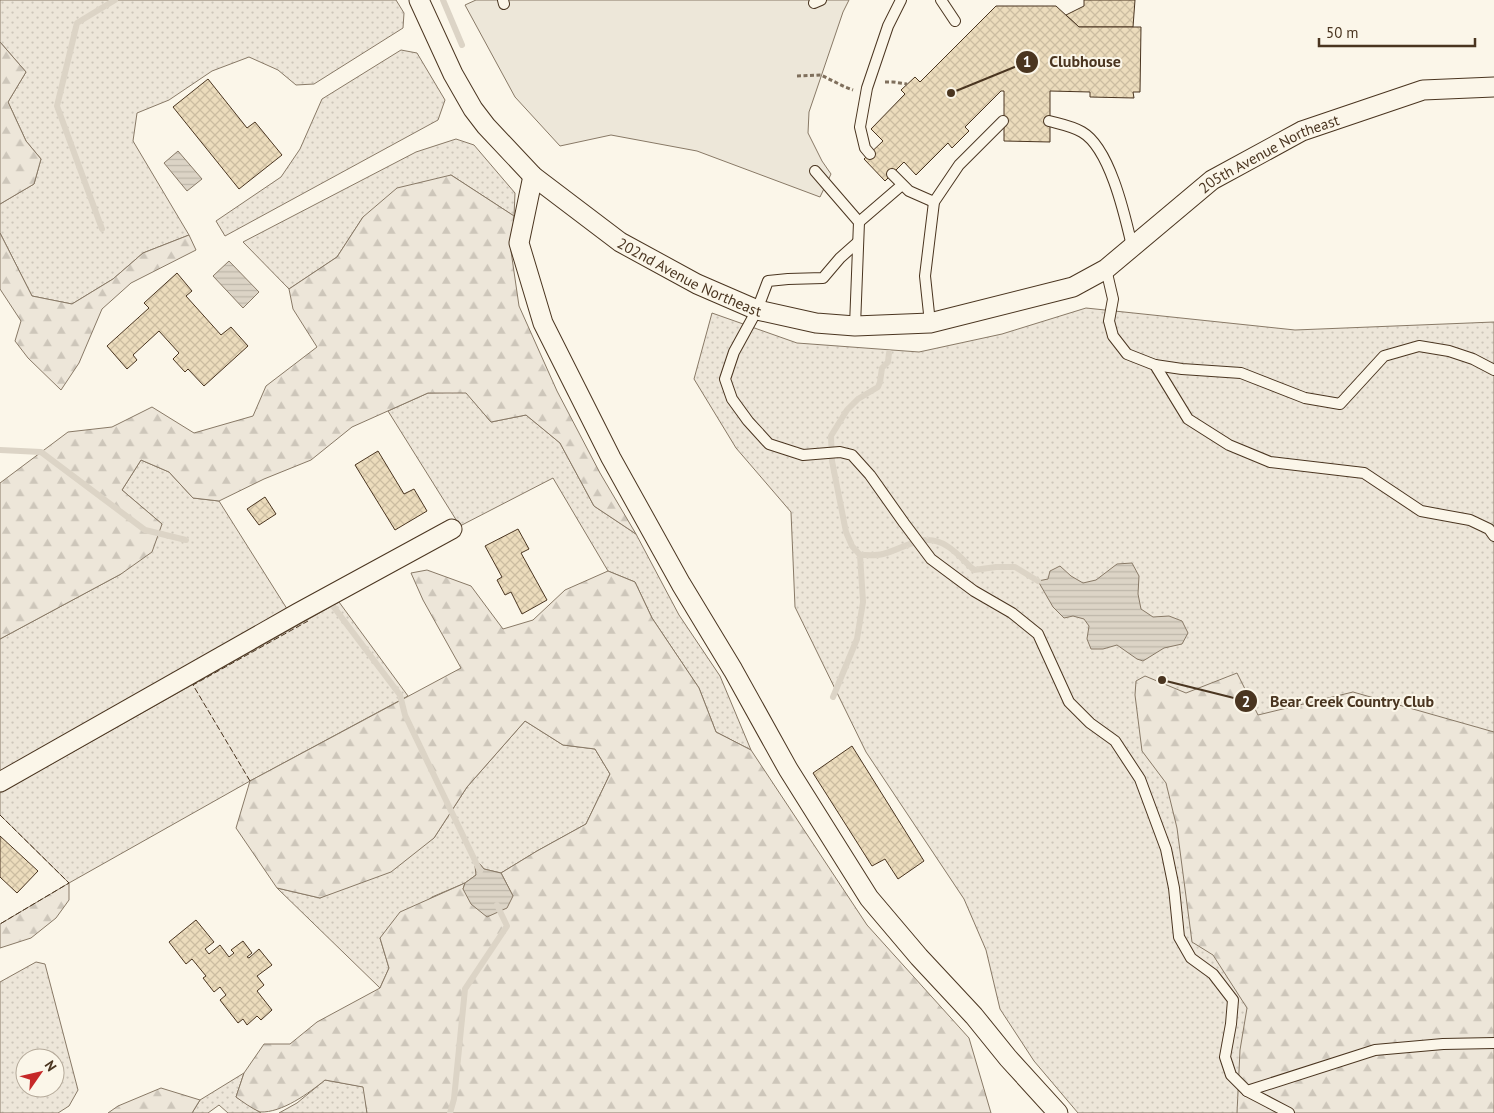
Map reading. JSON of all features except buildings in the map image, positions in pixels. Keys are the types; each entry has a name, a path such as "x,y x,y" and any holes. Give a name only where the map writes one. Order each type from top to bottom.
{"street":[{"name":"202nd Avenue Northeast","path":"419,0 453,74 474,109 486,126 534,176 620,242 698,284 757,310 816,323 855,326 930,323 1073,287"},
{"name":"205th Avenue Northeast","path":"1073,287 1106,269 1212,180 1302,131 1423,90 1494,87"},
{"path":"534,176 519,243 543,323 611,458 676,576 733,670 788,769 869,898 1058,1113"},
{"path":"0,782 289,618 452,529"}],"lane":[{"path":"870,154 865,148 860,127 866,88 888,26 901,0"},
{"path":"941,0 955,21"},
{"path":"930,323 925,276 934,202 959,165 1003,121"},
{"path":"1049,121 1067,125 1083,132 1098,146 1121,203 1132,246"},
{"path":"815,171 859,222 855,326"},
{"path":"892,174 909,191 934,202"},
{"path":"859,222 902,184"},
{"path":"858,242 840,258 823,278 768,281 757,310 734,352 725,379 732,399 748,421 770,444 803,455 824,452 840,452 852,455 870,474 931,558 974,592 1012,613 1038,634 1069,702 1090,723 1115,741 1140,779 1166,849 1174,888 1179,937 1191,958 1214,974 1233,1000 1225,1057 1231,1075 1247,1091 1289,1113"},
{"path":"1106,269 1113,299 1109,321 1113,336 1127,354 1155,365 1240,373 1305,398 1340,404 1384,356 1419,346 1449,351 1473,359 1494,370"},
{"path":"1155,365 1188,419 1229,445 1270,462 1364,474 1421,512 1470,520 1489,529 1494,536"},
{"path":"1247,1091 1375,1050 1443,1044 1494,1043"}],"path":[{"path":"797,76 821,75 856,91 866,88"},
{"path":"900,82 907,84"}],"green space":[{"path":"0,0 396,0 404,13 403,28 314,84 296,85 278,70 249,57 212,71 169,100 137,113 133,141 189,235 143,253 113,279 72,304 32,296 0,233 0,204 34,184 41,159 26,141 8,102 26,72 0,42"},
{"path":"0,42 26,72 8,102 26,141 41,159 34,184 0,204"},
{"path":"401,50 417,53 445,100 438,120 225,236 216,221 281,177 300,149 322,99"},
{"path":"456,139 474,145 515,193 514,216 451,175 363,217 337,257 289,289 243,242 416,152"},
{"path":"451,175 514,216 511,251 519,306 557,391 600,473 636,534 594,506 560,443 526,415 491,422 466,393 428,393 352,427 311,460 264,479 219,501 193,498 169,472 141,460 122,490 162,524 152,552 121,574 0,639 0,483 68,432 112,427 152,407 194,433 253,416 266,386 317,347 293,309 289,289 337,257 363,217 397,188"},
{"path":"0,233 32,296 72,304 113,279 143,253 189,235 196,250 131,283 102,309 79,363 61,390 28,358 15,341 21,321 0,289"},
{"path":"1086,308 1295,330 1494,322 1494,1113 1078,1113 1034,1061 1000,1009 986,950 964,899 866,752 795,607 791,512 736,448 694,379 712,313 797,343 919,352 1002,334"},
{"path":"466,392 491,422 526,415 560,443 594,506 636,534 679,615 720,676 751,750 716,732 699,688 652,618 635,582 608,571 553,478 460,526 388,411 428,393"},
{"path":"141,460 169,472 193,498 219,501 289,612 0,773 0,639 121,574 162,524 122,490"},
{"path":"427,570 471,586 503,629 533,620 565,590 608,571 635,582 652,618 699,688 716,732 751,750 867,925 969,1038 991,1113 367,1113 363,1087 325,1080 286,1106 268,1111 260,1112 236,1097 244,1073 264,1044 290,1044 317,1022 380,988 389,968 380,938 400,912 465,883 463,889 513,896 501,873 586,824 610,774 595,749 563,745 525,721 467,787 434,838 391,872 320,898 277,888 236,828 250,781 461,668 423,600 411,573"},
{"path":"339,602 408,696 250,781 69,883 0,815 0,793"},
{"path":"1237,673 1258,715 1353,692 1494,732 1494,1113 1237,1113 1240,1050 1247,1008 1213,955 1192,942 1177,828 1166,783 1142,751 1135,695 1136,681 1145,676 1186,693"},
{"path":"525,721 563,745 595,749 610,774 586,824 501,873 484,869 479,863 476,875 465,883 432,897 380,938 389,968 380,988 277,888 320,898 434,838 467,787"},
{"path":"69,883 69,900 56,918 31,938 0,948 0,924"},
{"path":"36,962 45,964 78,1090 69,1106 58,1113 0,1113 0,982"},
{"path":"244,1073 236,1097 261,1113 228,1113 219,1105 208,1113 192,1113 200,1100"},
{"path":"325,1080 364,1087 367,1113 279,1113 297,1103"},
{"path":"161,1088 200,1100 192,1113 108,1113 118,1106"}],"shaded area":[{"path":"476,0 849,0 843,12 809,112 808,133 831,174 820,197 697,151 611,135 560,146 515,97 465,5"},
{"path":"178,151 202,179 187,191 164,163"},
{"path":"229,261 259,292 243,308 213,276"},
{"path":"1132,563 1139,576 1138,594 1141,609 1153,617 1169,616 1182,621 1188,633 1182,644 1164,648 1143,661 1117,645 1103,649 1091,649 1087,639 1089,626 1084,619 1073,616 1064,618 1053,607 1038,581 1048,579 1050,571 1060,566 1071,576 1083,583 1096,580 1117,564"},
{"path":"479,863 484,869 501,873 513,896 507,908 487,917 471,904 463,889 465,883 476,875 475,866"}],"waterway":[{"path":"102,229 57,106 77,23 115,0"},
{"path":"443,0 462,45"},
{"path":"833,697 857,639 863,602 860,555 852,546 846,532 832,461 831,436 847,410 858,399 878,387 882,368 888,362 889,353"},
{"path":"0,450 41,452 145,530 186,540"},
{"path":"860,555 880,555 915,542 931,540 951,548 974,570 1015,567 1038,581"},
{"path":"333,606 400,695 405,715 480,871"},
{"path":"450,1113 454,1099 465,989 507,926 497,905"}],"fence":[{"path":"250,781 193,685 308,621"},
{"path":"0,815 69,883 0,924"}],"place":[{"name":"Clubhouse","path":"951,93"},
{"name":"Bear Creek Country Club","path":"1162,680"}]}
